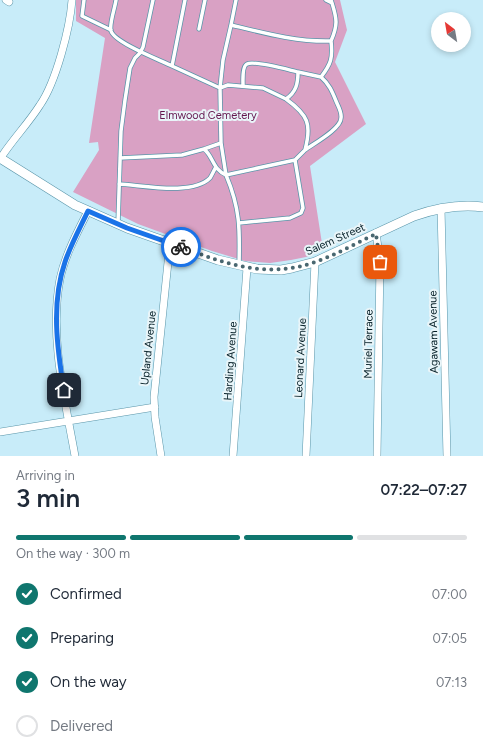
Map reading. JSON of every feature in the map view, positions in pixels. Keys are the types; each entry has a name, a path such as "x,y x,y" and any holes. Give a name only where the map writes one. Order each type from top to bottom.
{"main road":[{"name":"Salem Street","path":"0,158 74,204 88,211 118,224 210,258 243,267 281,270 292,268 315,262 414,216 441,208 458,206 483,207"}],"street":[{"path":"0,158 46,96 67,31 72,0"},
{"name":"Agawam Avenue","path":"441,208 448,456"},
{"path":"74,456 59,355 56,317 60,279 65,262 88,211"},
{"name":"Muriel Terrace","path":"376,234 380,262 377,456"},
{"name":"Upland Avenue","path":"161,456 154,407 170,243"},
{"name":"Leonard Avenue","path":"306,456 315,262"},
{"name":"Harding Avenue","path":"233,456 243,267"},
{"path":"0,432 154,407"}],"lane":[{"path":"84,0 82,16 111,30 117,38 140,53 220,88 228,85 243,85 263,88 286,99 296,107 307,120 308,136 304,150"},
{"path":"111,30 116,0"},
{"path":"118,224 121,131 128,76 135,58 143,47 152,0"},
{"path":"172,66 185,0"},
{"path":"199,29 205,0"},
{"path":"321,77 330,64 332,56 331,41 337,23 331,1 326,0"},
{"path":"236,1 223,60 220,88 221,143 226,175 234,196 239,223 243,267"},
{"path":"231,25 274,36 310,41 331,41"},
{"path":"204,149 209,153 218,171 226,175 295,160 304,150 335,130 341,121 342,117 339,106 330,86 321,77 258,62 248,63 244,70 243,85"},
{"path":"286,99 291,96 297,88 298,72"},
{"path":"120,158 182,155 221,143"},
{"path":"239,223 290,218 301,213 303,208 295,160"},
{"path":"119,184 178,189 191,187 207,180 216,167"}],"green space":[{"name":"Elmwood Cemetery","path":"76,0 340,0 347,30 335,62 366,124 310,166 323,250 306,257 270,263 245,261 212,251 138,224 73,192 99,150 98,142 89,143 105,38 76,21"}],"way so far":[{"path":"181,247 238,266 256,269 281,270 315,262 376,234 380,262"}],"route":[{"path":"64,390 56,317 60,279 72,244 88,211 127,228 181,247"}]}
